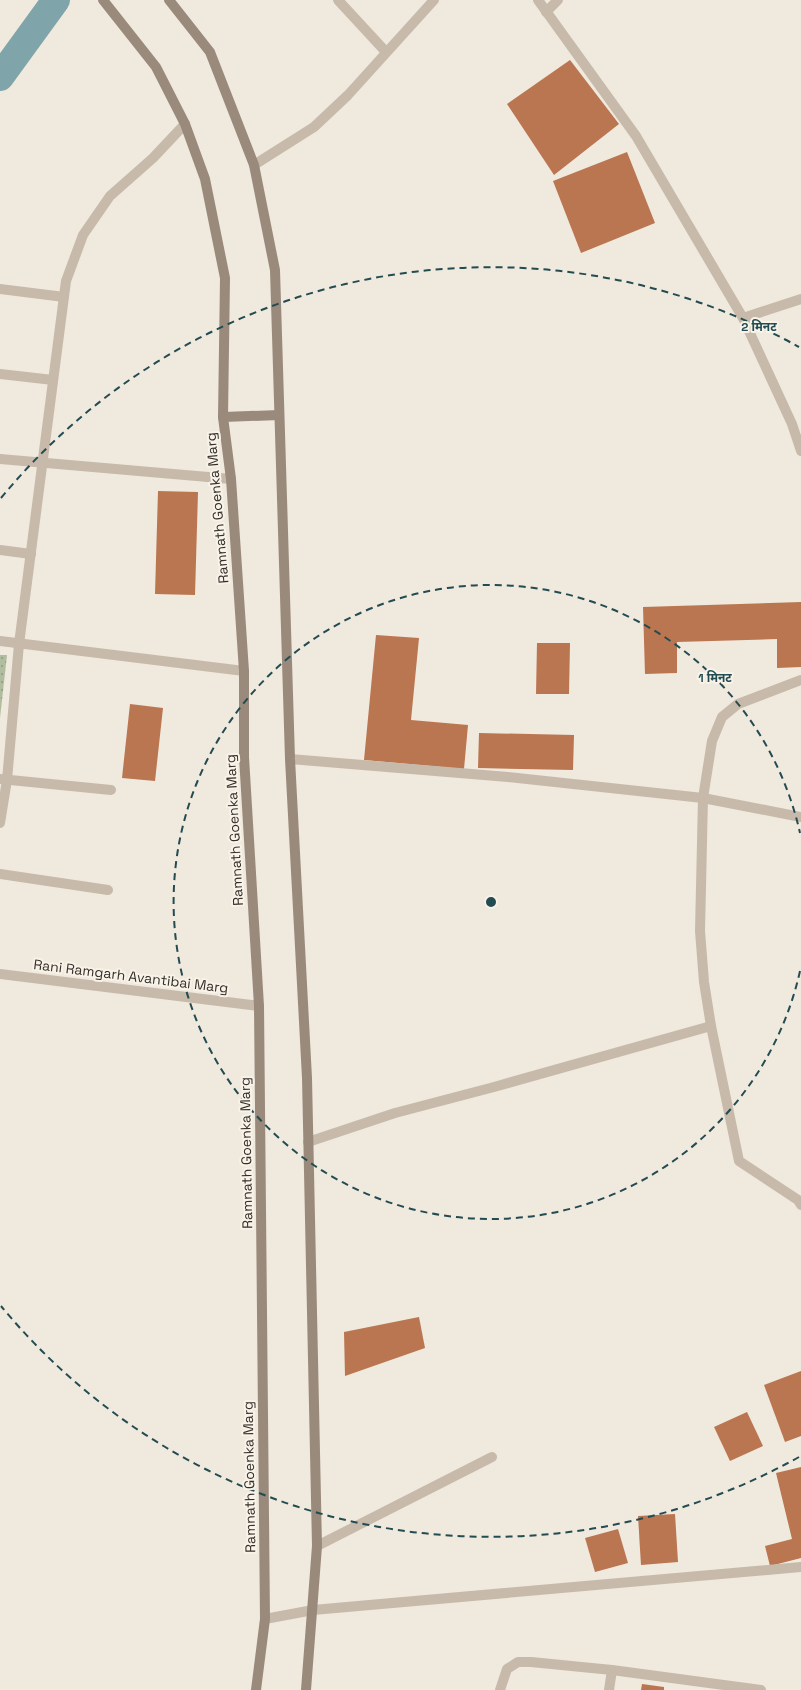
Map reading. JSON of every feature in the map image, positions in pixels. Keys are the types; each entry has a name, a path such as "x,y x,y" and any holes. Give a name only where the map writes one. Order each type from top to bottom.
{"street":[{"name":"Ramnath Goenka Marg","path":"103,0 156,67 185,124 205,179 225,278 223,418 231,479 244,671 244,758 259,1006 265,1619 256,1690"},
{"path":"169,0 210,52 254,165 275,270 290,759 307,1078 317,1546 306,1690"},
{"path":"338,0 386,52"},
{"path":"538,0 636,136 743,318 792,424 801,451"},
{"path":"546,12 558,0"},
{"path":"254,165 314,127 348,95 428,2"},
{"path":"0,823 3,780 19,644 66,281 83,234 110,196 153,158 185,124"},
{"path":"0,289 64,297"},
{"path":"743,318 801,299"},
{"path":"0,374 53,380"},
{"path":"223,418 279,415"},
{"path":"0,459 42,464 231,479"},
{"path":"0,550 31,554"},
{"path":"0,641 244,671"},
{"path":"801,680 738,704 722,717 712,741 704,798 700,931 704,982 711,1026 739,1161 798,1200 801,1205"},
{"path":"290,759 508,777 704,798 801,817"},
{"path":"3,780 110,790"},
{"path":"0,874 108,890"},
{"name":"Rani Ramgarh Avantibai Marg","path":"0,974 259,1006"},
{"path":"308,1142 395,1113 494,1087 711,1026"},
{"path":"317,1546 492,1458"},
{"path":"265,1619 313,1610 801,1567"},
{"path":"500,1690 507,1669 518,1662 612,1670 761,1690"},
{"path":"609,1690 612,1670"}],"green space":[{"path":"0,655 7,655 0,718"}],"building":[{"path":"570,60 619,124 554,175 507,104"},
{"path":"627,152 655,223 581,253 553,181"},
{"path":"158,491 198,492 195,595 155,594"},
{"path":"801,602 801,667 777,668 777,639 677,642 677,673 645,674 643,607"},
{"path":"376,635 419,638 411,720 468,725 464,769 364,760"},
{"path":"537,643 570,643 569,694 536,694"},
{"path":"130,704 163,708 155,781 122,778"},
{"path":"479,733 574,735 573,770 478,768"},
{"path":"419,1317 425,1348 345,1376 344,1332"},
{"path":"801,1371 801,1436 785,1442 764,1385"},
{"path":"747,1412 763,1446 730,1461 714,1427"},
{"path":"801,1467 801,1558 770,1566 765,1546 792,1539 776,1473"},
{"path":"675,1514 678,1562 641,1565 638,1516"},
{"path":"618,1529 628,1563 595,1572 585,1538"},
{"path":"642,1684 664,1687 664,1690 641,1690"}],"waterway":[{"path":"0,77 56,0"}]}
